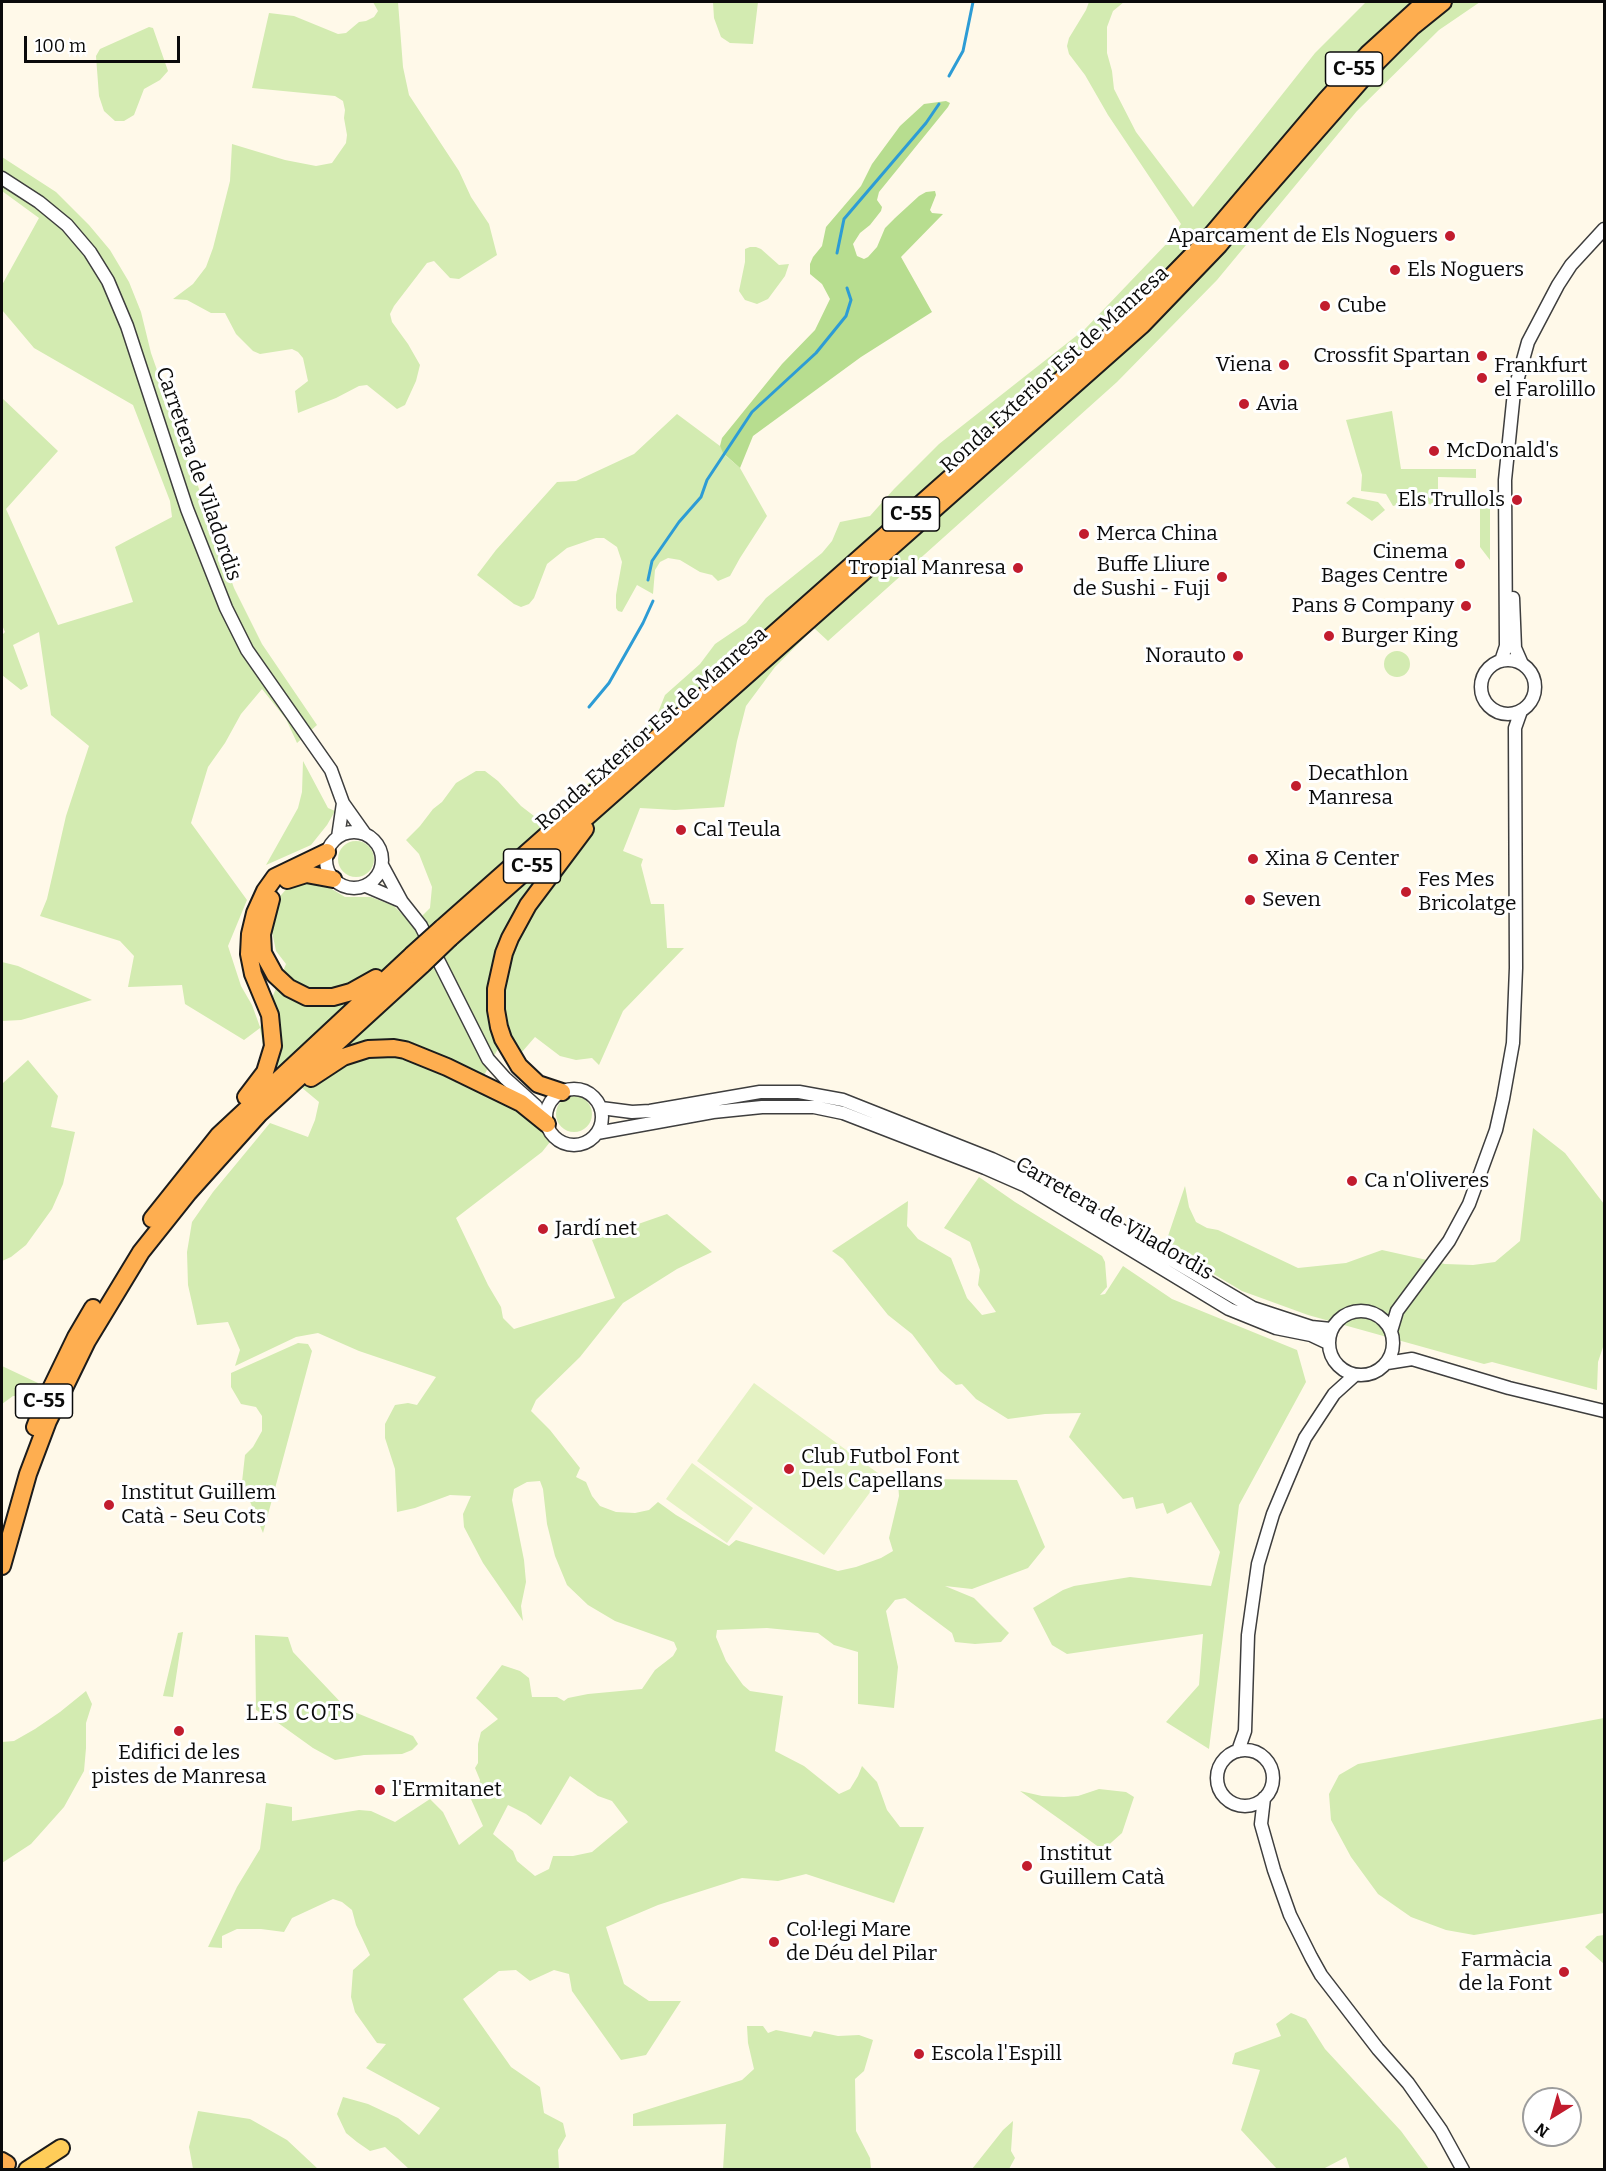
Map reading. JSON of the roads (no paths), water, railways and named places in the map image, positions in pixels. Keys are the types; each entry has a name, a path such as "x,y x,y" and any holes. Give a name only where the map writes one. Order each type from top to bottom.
{"highway":[{"name":"Ronda Exterior Est de Manresa","path":"2,1526 18,1470 45,1401 76,1337 107,1285 159,1210 219,1135 1134,316 1209,238 1368,54 1425,2"},
{"name":"Ronda Exterior Est de Manresa","path":"446,933 614,793 1142,325 1219,245 1378,61 1412,27 1443,2"},
{"path":"558,1094 531,1079 519,1066 503,1039 496,1010 498,972 510,938 528,905 561,859 614,793"},
{"path":"219,1135 265,1072 272,1055 272,1026 253,974 249,954 250,934 255,913 265,891 275,877 327,852"},
{"path":"333,879 318,875 299,875 285,882 274,894 266,916 262,943 266,960 274,975 307,997 343,996 417,959"},
{"name":"Ronda Exterior Est de Manresa","path":"2,1566 28,1474 48,1421 87,1341 141,1252 167,1217 260,1113 417,959"},
{"path":"260,1113 343,1057 368,1049 394,1048 416,1053 447,1067 521,1103 547,1120"}],"main road":[{"path":"27,2169 61,2148 48,2169"}],"street":[{"name":"Carretera de Viladordis","path":"2,178 39,202 67,225 90,252 108,281 127,326 183,499 226,608 247,650 331,771 343,803 365,834"},
{"path":"1501,661 1506,646 1505,480 1514,392 1528,342 1558,285 1576,259 1605,229"},
{"path":"1397,1311 1386,1316 1354,1312 1342,1317 1331,1329 1328,1343 1330,1354 1336,1365 1343,1371 1355,1375 1373,1374 1387,1363 1392,1352 1392,1336 1397,1311 1449,1241 1469,1204 1496,1130 1512,1043 1516,953 1515,728 1521,711 1531,701 1535,689 1531,673 1522,664 1515,648 1512,555 1513,463 1519,407 1528,364 1546,322 1572,276 1605,239"},
{"path":"1515,728 1506,714 1490,707 1484,699 1482,690 1485,674 1492,666 1501,661 1522,664"},
{"path":"1506,714 1521,711"},
{"name":"Carretera de Viladordis","path":"338,837 343,803"},
{"path":"366,886 377,877 382,864 382,855 378,846 365,834 351,832 338,837 327,852 327,866 333,879 348,888 366,886 402,902"},
{"path":"382,864 402,902 421,926 464,1015 495,1068 547,1120 554,1136 569,1144 583,1143 597,1133 602,1121 601,1108 594,1097 585,1091 572,1089 558,1094 549,1105 547,1120"},
{"path":"484,1050 521,1082 558,1094"},
{"name":"Carretera de Viladordis","path":"601,1108 632,1112 651,1111 760,1092 799,1092 843,1100 992,1159 1031,1177 1253,1308 1311,1327 1331,1329"},
{"name":"Carretera de Viladordis","path":"597,1133 713,1112 762,1107 814,1107 843,1113 1026,1186 1229,1309 1276,1328 1311,1335 1328,1343"},
{"path":"1378,1316 1412,1359"},
{"path":"1387,1363 1412,1359 1509,1388 1605,1412"},
{"path":"1334,1394 1337,1385 1336,1365"},
{"path":"1238,1751 1245,1731 1248,1635 1258,1564 1285,1483 1305,1438 1334,1394 1355,1375"},
{"path":"1245,1731 1255,1752 1265,1759 1273,1774 1272,1786 1264,1798 1255,1804 1235,1803 1221,1791 1218,1783 1221,1765 1228,1756 1238,1751 1255,1752"},
{"path":"1264,1798 1261,1824 1290,1916 1321,1975 1378,2049 1408,2083 1441,2130 1463,2169"},
{"path":"1244,1805 1261,1824"}],"waterway":[{"path":"949,76 963,51 973,2"},
{"path":"837,253 844,219 926,123 939,104"},
{"path":"648,580 652,561 679,522 701,497 707,480 752,412 816,353 846,316 851,300 847,288"},
{"path":"589,707 609,683 653,601"}],"place":[{"name":"Aparcament de Els Noguers","path":"1450,236"},
{"name":"Els Noguers","path":"1395,270"},
{"name":"Cube","path":"1325,306"},
{"name":"Crossfit Spartan","path":"1482,356"},
{"name":"Viena","path":"1284,365"},
{"name":"Frankfurt el Farolillo","path":"1482,378"},
{"name":"Avia","path":"1244,404"},
{"name":"McDonald's","path":"1434,451"},
{"name":"Els Trullols","path":"1517,500"},
{"name":"Merca China","path":"1084,534"},
{"name":"Cinema Bages Centre","path":"1460,564"},
{"name":"Tropial Manresa","path":"1018,568"},
{"name":"Buffe Lliure de Sushi - Fuji","path":"1222,577"},
{"name":"Pans & Company","path":"1466,606"},
{"name":"Burger King","path":"1329,636"},
{"name":"Norauto","path":"1238,656"},
{"name":"Decathlon Manresa","path":"1296,786"},
{"name":"Cal Teula","path":"681,830"},
{"name":"Xina & Center","path":"1253,859"},
{"name":"Fes Mes Bricolatge","path":"1406,892"},
{"name":"Seven","path":"1250,900"},
{"name":"Ca n'Oliveres","path":"1352,1181"},
{"name":"Jardí net","path":"543,1229"},
{"name":"Club Futbol Font Dels Capellans","path":"789,1469"},
{"name":"Institut Guillem Catà - Seu Cots","path":"109,1505"},
{"name":"Edifici de les pistes de Manresa","path":"179,1731"},
{"name":"l'Ermitanet","path":"380,1790"},
{"name":"Institut Guillem Catà","path":"1027,1866"},
{"name":"Col·legi Mare de Déu del Pilar","path":"774,1942"},
{"name":"Farmàcia de la Font","path":"1564,1972"},
{"name":"Escola l'Espill","path":"919,2054"}],"district":[{"name":"LES COTS","path":"301,1714"}]}
